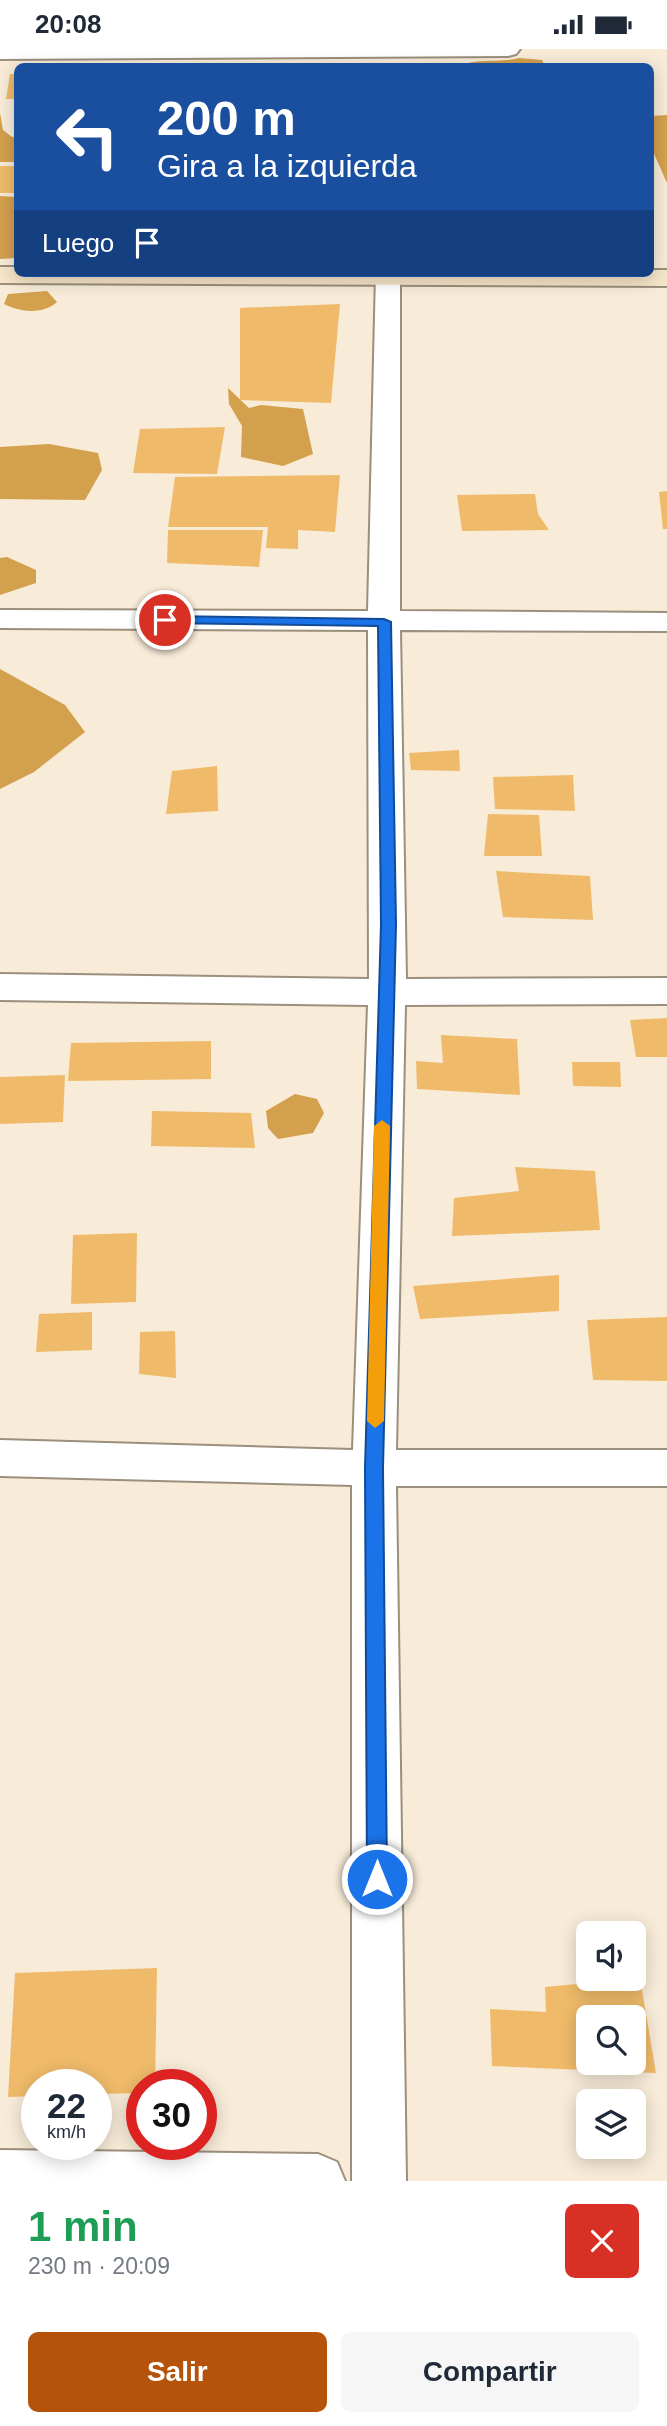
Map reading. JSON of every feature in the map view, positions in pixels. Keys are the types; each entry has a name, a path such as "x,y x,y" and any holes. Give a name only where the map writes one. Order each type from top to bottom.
{"street":[{"path":"0,53 508,49"},
{"path":"379,2181 374,1468 385,992 389,924 384,622 387,277"},
{"path":"527,277 667,278"},
{"path":"0,619 667,622"},
{"path":"0,987 385,992 667,991"},
{"path":"0,1458 374,1468 667,1468"},
{"path":"0,2177 318,2181"}],"shaded area":[{"path":"519,58 542,60 544,63 468,63 475,62"},
{"path":"0,113 3,130 14,137 14,162 0,162"},
{"path":"667,115 667,183 654,154 654,116"},
{"path":"0,196 14,197 14,258 0,259"},
{"path":"47,291 57,302 45,309 24,310 4,304 8,294"},
{"path":"228,388 249,408 261,405 303,409 313,454 283,466 241,457 242,426 229,404"},
{"path":"49,444 98,453 102,470 85,500 0,499 0,447"},
{"path":"7,557 36,570 36,583 0,595 0,558"},
{"path":"0,669 65,705 85,732 34,772 0,789"},
{"path":"295,1094 317,1099 324,1113 313,1133 278,1139 268,1128 266,1111"}],"building":[{"path":"10,74 14,74 14,99 6,99"},
{"path":"0,166 14,166 14,193 0,193"},
{"path":"340,304 331,403 240,400 240,308"},
{"path":"225,427 217,474 133,473 140,429"},
{"path":"340,475 335,532 298,530 298,549 266,548 268,527 168,527 175,477"},
{"path":"667,491 667,529 663,529 659,492"},
{"path":"535,494 538,514 549,530 462,531 457,495"},
{"path":"168,530 263,530 259,567 167,563"},
{"path":"459,750 460,771 411,770 409,753"},
{"path":"217,766 218,811 166,814 172,771"},
{"path":"573,775 575,811 495,809 493,777"},
{"path":"488,814 539,815 542,856 484,856"},
{"path":"496,871 590,876 593,920 503,917"},
{"path":"667,1018 667,1057 636,1057 630,1020"},
{"path":"441,1035 517,1039 520,1095 417,1089 416,1061 443,1063"},
{"path":"211,1041 211,1079 68,1081 71,1043"},
{"path":"572,1062 620,1062 621,1087 573,1086"},
{"path":"65,1075 63,1122 0,1124 0,1077"},
{"path":"152,1111 251,1113 255,1148 151,1146"},
{"path":"515,1167 595,1171 600,1230 452,1236 454,1198 519,1191"},
{"path":"137,1233 136,1302 71,1304 73,1235"},
{"path":"559,1275 559,1311 420,1319 413,1286"},
{"path":"92,1312 92,1350 36,1352 39,1314"},
{"path":"667,1317 667,1381 593,1380 587,1320"},
{"path":"175,1331 176,1378 139,1374 140,1332"},
{"path":"157,1968 155,2069 126,2069 126,2093 112,2094 112,2069 21,2069 21,2097 8,2097 15,1973"},
{"path":"576,1984 576,1991 642,1991 645,2005 576,2005 576,2070 492,2066 490,2009 546,2012 545,1987"},
{"path":"646,2014 656,2073 646,2073"}],"slow traffic":[{"path":"375,1421 382,1126"}],"route":[{"path":"165,620 384,622 389,924 385,992 374,1468 377,1879"}]}
